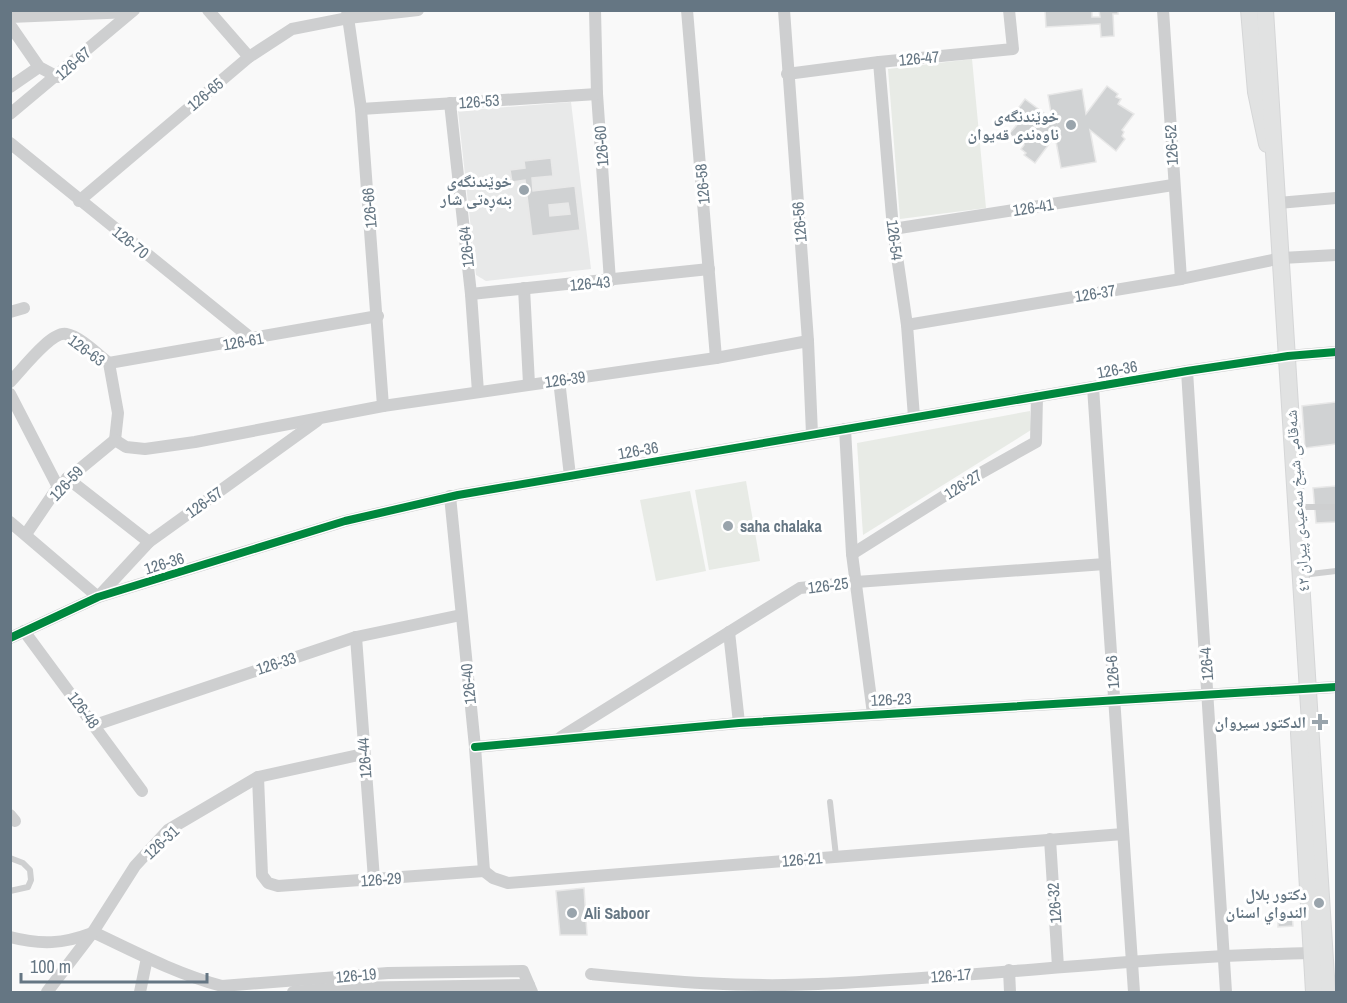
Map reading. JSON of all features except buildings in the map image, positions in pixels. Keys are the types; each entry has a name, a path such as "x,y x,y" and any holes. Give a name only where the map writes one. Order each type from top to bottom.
{"main road":[{"path":"1249,10 1256,92 1271,144"},
{"name":"شەقامی شیخ سەعیدی پیران ٤٢","path":"1259,10 1278,203 1277,259"},
{"name":"شەقامی شیخ سەعیدی پیران ٤٢","path":"1265,10 1302,689 1327,993"},
{"path":"1271,144 1279,84 1275,10"},
{"name":"شەقامی شیخ سەعیدی پیران ٤٢","path":"1283,357 1301,575 1302,689"},
{"name":"شەقامی شیخ سەعیدی پیران ٤٢","path":"1314,993 1324,952"}],"street":[{"path":"208,10 249,57"},
{"name":"126-65","path":"79,201 249,57 292,29 347,14 418,10"},
{"name":"126-60","path":"596,10 597,94 610,281"},
{"name":"126-58","path":"687,10 716,358"},
{"name":"126-56","path":"784,10 808,341 812,434"},
{"name":"126-47","path":"787,74 879,62 1013,49 1009,10"},
{"name":"126-52","path":"1163,10 1181,279"},
{"path":"10,17 132,11"},
{"name":"126-67","path":"10,114 58,76 132,11"},
{"name":"126-66","path":"347,14 361,109 383,406"},
{"path":"10,25 39,67 58,76"},
{"name":"126-54","path":"879,62 893,229 907,325 914,417"},
{"path":"10,87 39,67"},
{"name":"126-53","path":"361,109 597,94"},
{"name":"126-64","path":"450,103 471,294 477,392"},
{"name":"126-70","path":"10,143 252,339"},
{"name":"126-41","path":"893,229 1173,185"},
{"path":"1278,203 1336,198"},
{"name":"126-37","path":"907,325 1181,279 1277,259 1336,255"},
{"name":"126-43","path":"471,294 709,269"},
{"path":"524,288 529,384"},
{"path":"10,312 24,308"},
{"name":"126-61","path":"109,363 378,316"},
{"name":"126-63","path":"10,382 53,336 64,333 75,338 109,363 118,413 115,440"},
{"name":"126-39","path":"115,440 126,447 145,449 383,406 716,358 808,341"},
{"name":"126-36","path":"10,638 98,597 345,521 450,496 1187,371 1336,352"},
{"name":"126-4","path":"1187,371 1226,993"},
{"path":"559,380 570,476"},
{"name":"126-6","path":"1093,387 1134,993"},
{"path":"10,394 63,482 149,542"},
{"name":"126-27","path":"852,554 979,474 1036,442 1037,396"},
{"name":"126-57","path":"98,597 149,542 321,418"},
{"path":"845,429 852,554 873,714"},
{"name":"126-59","path":"26,534 63,482 115,440"},
{"name":"126-40","path":"450,496 476,747 484,871"},
{"path":"12,525 26,534 98,597"},
{"name":"126-25","path":"558,740 800,588 1105,564"},
{"name":"126-33","path":"95,725 356,637 461,615"},
{"name":"126-48","path":"24,631 141,790"},
{"path":"729,632 739,723"},
{"name":"126-44","path":"356,637 374,879"},
{"name":"126-23","path":"476,747 739,723 1336,687"},
{"name":"126-31","path":"47,993 93,932 135,866 168,830 258,777 363,754"},
{"name":"126-29","path":"258,777 262,875 268,883 278,886 484,871"},
{"name":"126-21","path":"484,871 493,878 508,882 1123,834"},
{"name":"126-32","path":"1050,838 1058,967"},
{"path":"10,937 44,944 59,943 93,932"},
{"name":"126-19","path":"93,932 147,958 200,980 222,986 388,973 523,970 530,989"},
{"name":"126-17","path":"591,974 714,989 816,988 1009,970 1224,955 1324,952"},
{"path":"140,993 147,958"},
{"path":"1009,970 1010,993"},
{"path":"293,993 340,990 530,989"}],"lane":[{"path":"1297,507 1336,507"},
{"path":"1301,575 1336,571"},
{"path":"830,802 836,856"},
{"path":"10,858 30,870 31,880 28,887 10,891"}],"shaded area":[{"path":"972,59 986,208 900,219 888,69"},
{"name":"خوێندنگەی بنەڕەتی شار","path":"571,102 591,269 486,281 476,275 458,111"},
{"path":"1030,411 1031,430 863,535 857,443"},
{"name":"saha chalaka","path":"746,481 760,561 709,570 695,490"},
{"name":"saha chalaka","path":"690,491 706,571 656,581 640,500"}],"cycle path":[{"path":"10,638 98,597 345,521 458,495 1187,371 1288,356 1336,352"},
{"path":"475,747 739,723 1336,687"}],"place":[{"name":"خوێندنگەی ناوەندی قەیوان","path":"1071,125"},
{"name":"خوێندنگەی بنەڕەتی شار","path":"524,190"},
{"name":"saha chalaka","path":"728,526"},
{"name":"الدكتور سيروان","path":"1320,722"},
{"name":"دكتور بلال الندواي اسنان","path":"1319,903"},
{"name":"Ali Saboor","path":"572,913"}]}
